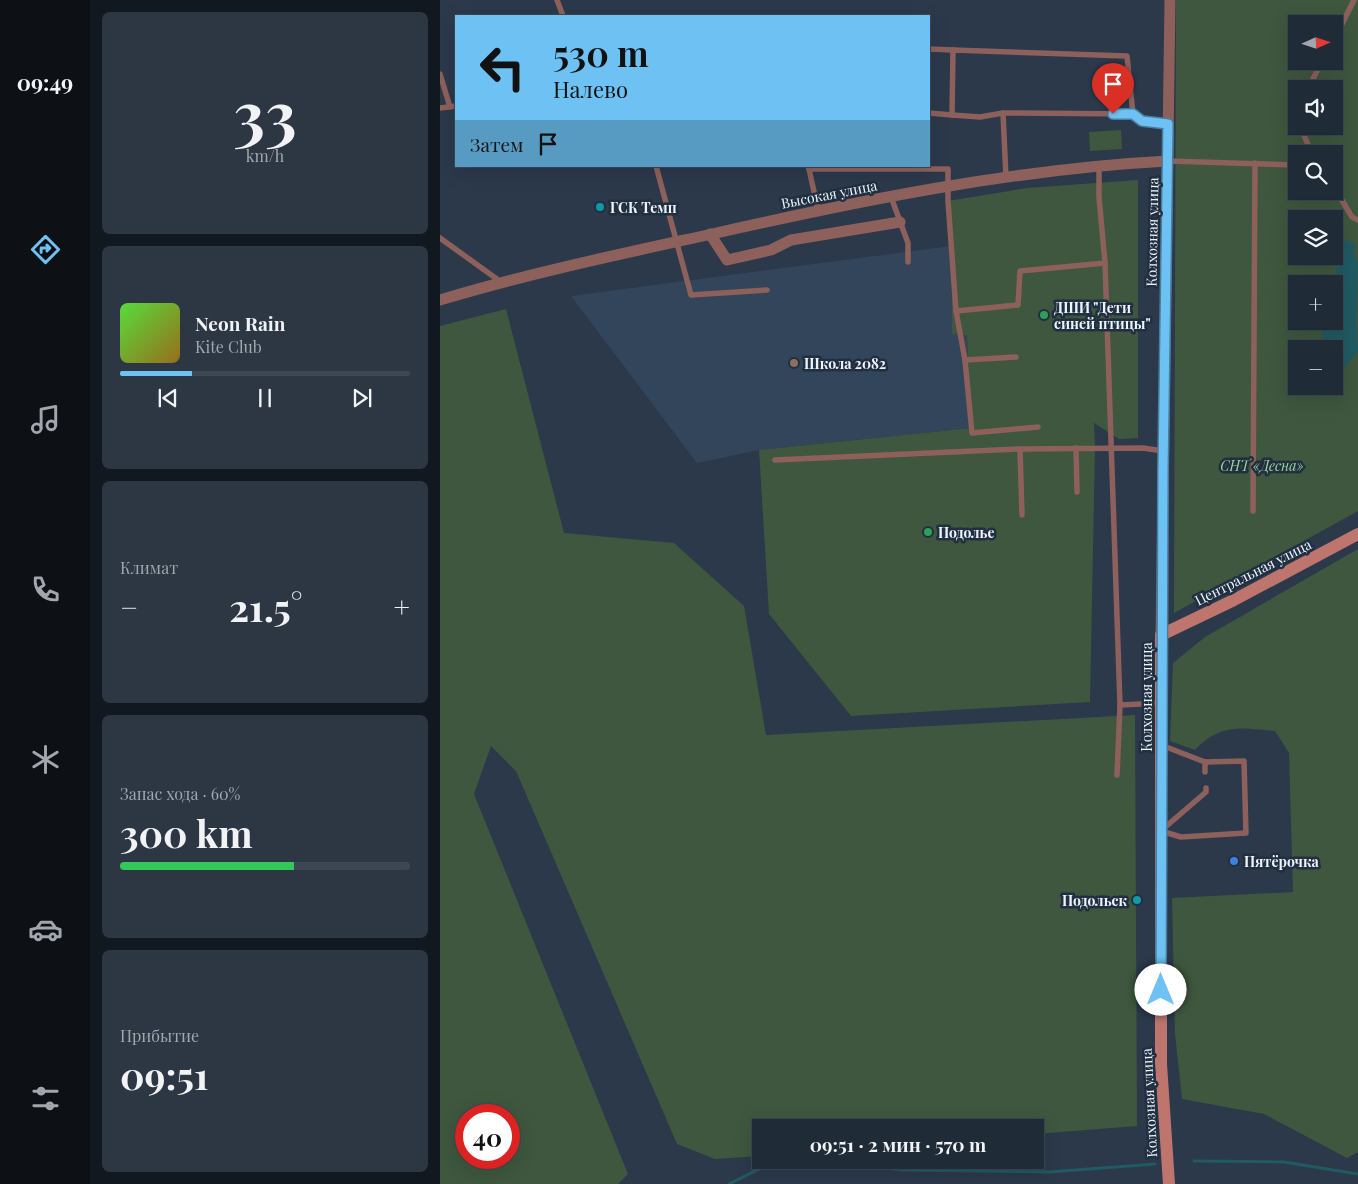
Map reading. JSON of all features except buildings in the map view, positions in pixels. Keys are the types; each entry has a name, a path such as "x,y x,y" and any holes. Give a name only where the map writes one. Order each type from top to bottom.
{"street":[{"name":"Колхозная улица","path":"1169,1184 1161,1064 1161,635 1170,0"},
{"name":"Высокая улица","path":"440,300 501,282 818,210 1006,179 1099,166 1168,161"},
{"path":"710,234 727,260 771,250 791,240 900,222"},
{"name":"Центральная улица","path":"1161,635 1234,600 1358,534"}],"lane":[{"path":"557,0 563,15"},
{"path":"1343,22 1354,0"},
{"path":"930,49 1127,56 1133,114"},
{"path":"952,115 953,50"},
{"path":"440,74 453,107 440,108"},
{"path":"930,113 980,117 1003,113 1133,114 1142,121 1168,124"},
{"path":"1003,113 1006,179"},
{"path":"1168,161 1288,165"},
{"path":"1253,511 1255,163"},
{"path":"1099,166 1099,197 1105,263 1120,705 1117,775"},
{"path":"656,167 691,295 767,290"},
{"path":"818,210 809,168 948,170 948,201 956,311 966,360 972,433 1038,427"},
{"path":"891,197 908,243 908,262"},
{"path":"1341,200 1352,217 1358,220"},
{"path":"440,238 501,282"},
{"path":"956,311 1018,305 1020,272 1105,263"},
{"path":"966,360 1016,357"},
{"path":"1076,448 1077,492"},
{"path":"775,460 1020,449 1110,448 1163,451"},
{"path":"1020,449 1022,515"},
{"path":"1120,705 1162,703"},
{"path":"1161,745 1205,762 1244,761 1246,833 1181,837 1161,831"},
{"path":"1205,762 1205,772"},
{"path":"1161,831 1206,792 1206,788"}],"shaded area":[{"path":"1344,240 1355,243 1354,255 1358,263 1356,323 1358,351 1343,369 1343,340 1323,340 1322,330 1343,330 1343,275 1336,275 1337,265 1343,265"},
{"name":"Школа 2082","path":"951,246 952,334 967,334 972,428 759,450 697,463 571,296"}],"green space":[{"name":"СНТ «Десна»","path":"1176,0 1358,0 1358,511 1174,613"},
{"path":"1121,130 1122,149 1090,151 1089,132"},
{"name":"Подолье","path":"1138,180 1138,438 1119,439 1094,423 1090,702 851,716 769,614 759,450 971,428 967,335 952,334 951,246 948,201 1027,188"},
{"path":"506,309 564,533 674,543 744,606 766,735 1135,715 1137,1126 1044,1133 1044,1119 752,1119 752,1157 715,1159 677,1144 516,771 491,746 474,794 628,1174 618,1184 440,1184 440,326"},
{"path":"1358,549 1358,1152 1347,1158 1264,1114 1182,1099 1175,1034 1172,898 1293,892 1289,753 1275,731 1232,729 1223,731 1205,741 1195,750 1170,741 1173,663 1205,637"}],"waterway":[{"path":"1194,1161 1284,1162 1358,1174"},
{"path":"894,1169 1049,1172 1155,1164"},
{"path":"729,1184 759,1169"}],"place":[{"name":"ГСК Темп","path":"600,207"},
{"name":"ДШИ \"Дети синей птицы\"","path":"1044,315"},
{"name":"Школа 2082","path":"794,363"},
{"name":"Подолье","path":"928,532"},
{"name":"Пятёрочка","path":"1234,861"},
{"name":"Подольск","path":"1137,900"}],"route":[{"path":"1113,114 1133,114 1142,121 1168,124 1161,635 1161,990"}]}
